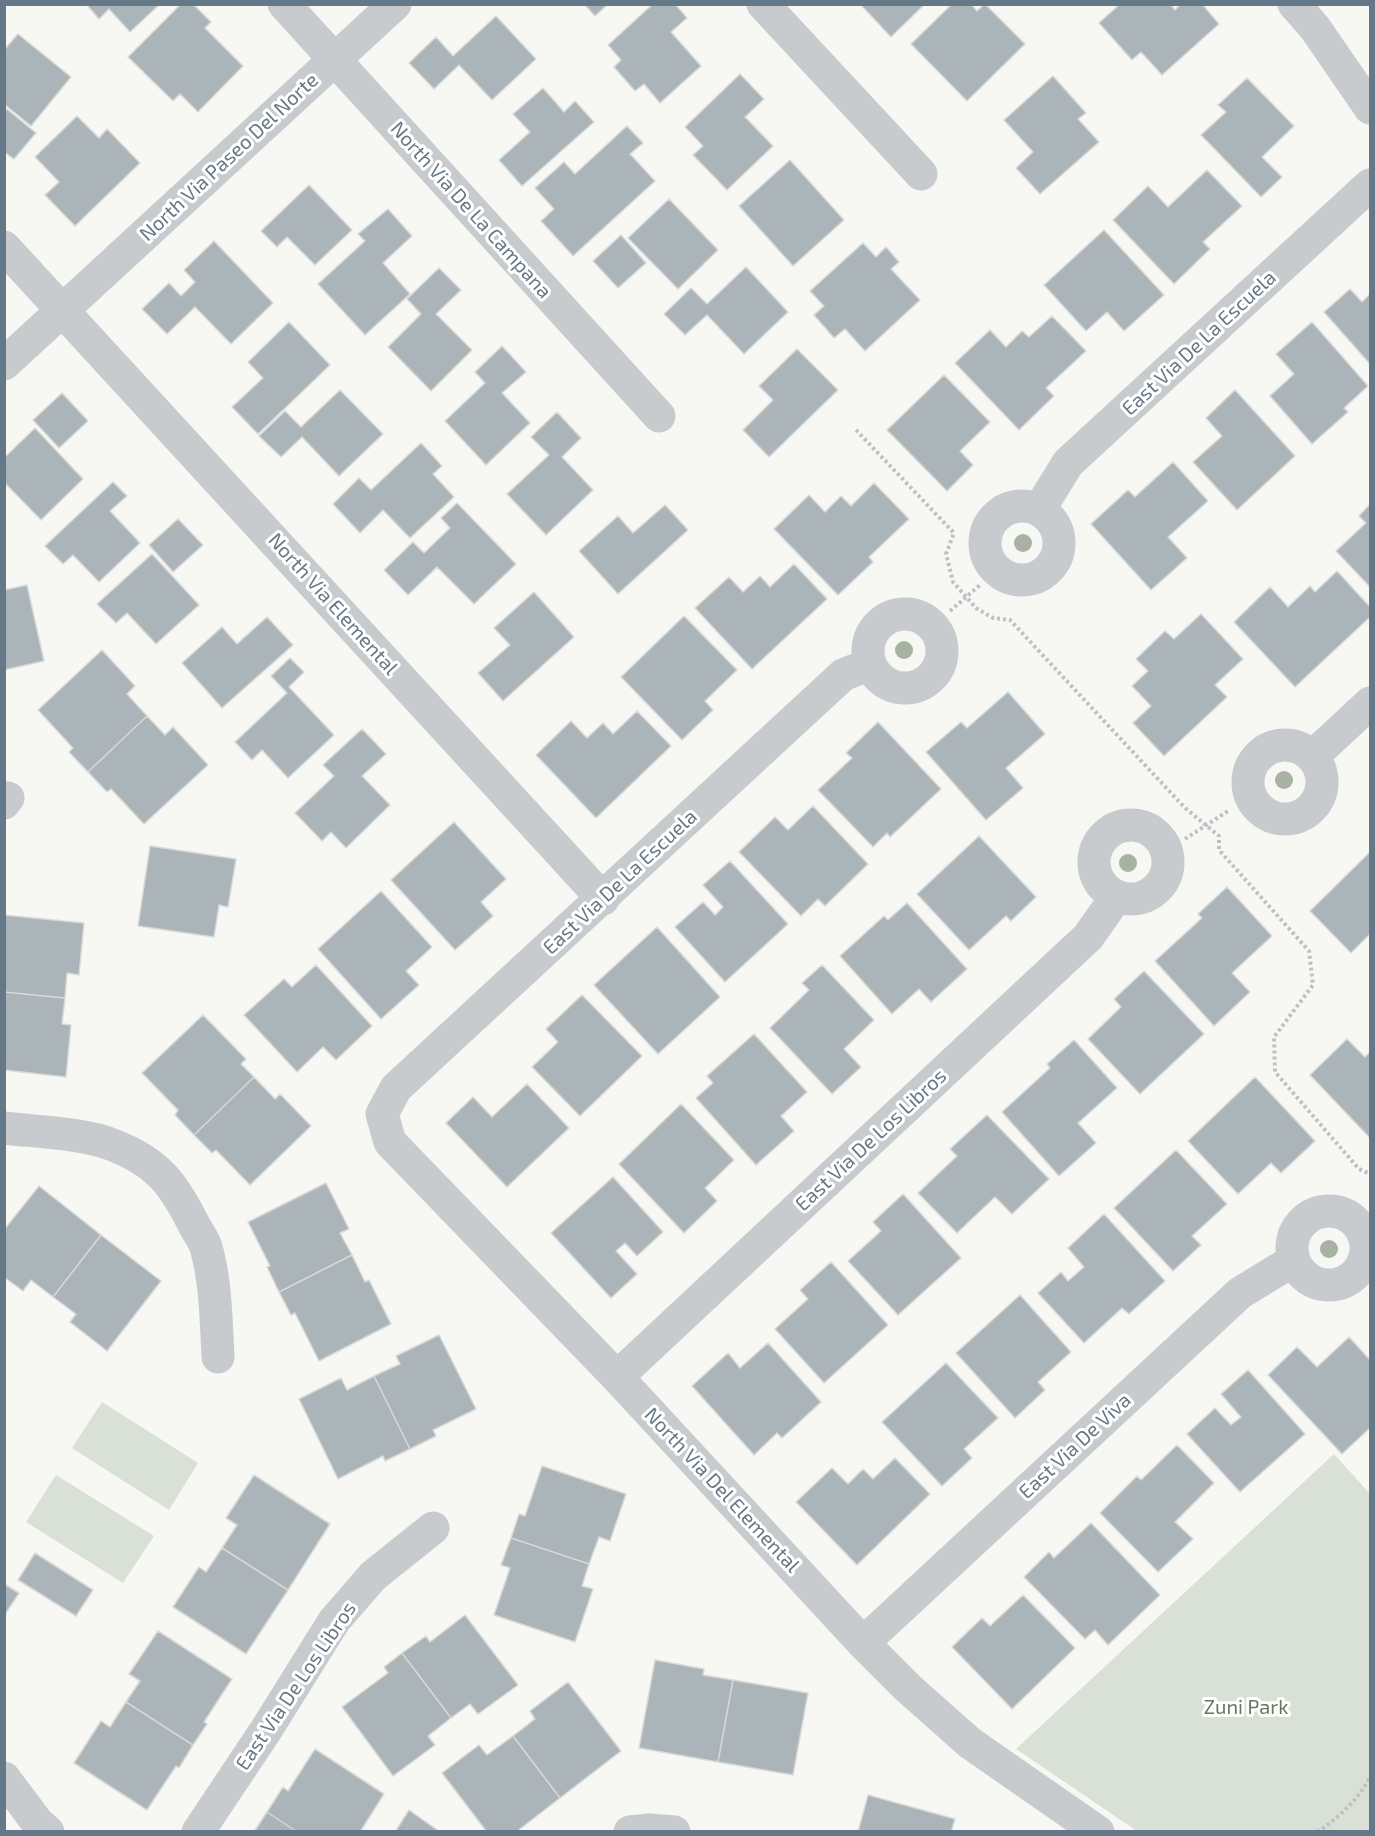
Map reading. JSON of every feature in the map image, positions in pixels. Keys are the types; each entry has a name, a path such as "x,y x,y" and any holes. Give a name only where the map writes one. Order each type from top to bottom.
{"street":[{"name":"North Via De La Campana","path":"284,4 659,416"},
{"name":"North Via Paseo Del Norte","path":"4,364 395,4"},
{"path":"763,4 921,174"},
{"path":"1294,4 1316,28 1371,108"},
{"name":"East Via De La Escuela","path":"1040,510 1068,463 1371,185"},
{"path":"4,247 63,309"},
{"name":"North Via Elemental","path":"63,309 603,898"},
{"name":"East Via De La Escuela","path":"382,1114 396,1088 843,675 870,664"},
{"path":"1312,757 1371,703"},
{"name":"East Via De Los Libros","path":"617,1377 1088,938 1117,896"},
{"name":"North Via Del Elemental","path":"382,1114 390,1142 617,1377 863,1643 908,1688 970,1743 1098,1832"},
{"path":"4,1128 112,1144 143,1159 166,1178 185,1207 205,1246 215,1291 219,1357"},
{"name":"East Via De Viva","path":"863,1643 1240,1293 1294,1260"},
{"name":"East Via De Los Libros","path":"198,1832 266,1730 334,1621 373,1576 433,1528"},
{"path":"4,1779 37,1822 48,1832"},
{"path":"630,1832 649,1830 674,1832"}],"path":[{"path":"856,430 954,533 946,554 953,582 966,597 976,608 993,618 1010,620 1185,808 1219,836 1219,850 1310,951 1313,985 1274,1037 1275,1072 1359,1169 1371,1173"},
{"path":"950,611 980,585"},
{"path":"1185,839 1228,811"},
{"path":"1317,1832 1345,1811 1359,1797 1371,1779"}],"green space":[{"path":"102,1402 198,1463 169,1510 72,1448"},
{"name":"Zuni Park","path":"1334,1454 1370,1494 1370,1831 1137,1831 1016,1749"},
{"path":"56,1475 154,1536 123,1583 26,1522"}],"building":[{"path":"86,4 160,4 130,32 109,9 99,19"},
{"path":"181,4 193,4 211,22 205,28 243,66 198,112 180,94 173,101 128,57"},
{"path":"584,4 608,4 595,16"},
{"path":"653,4 675,4 687,18 671,32 701,66 660,103 644,84 635,91 614,67 621,60 608,45"},
{"path":"860,4 925,4 891,37"},
{"path":"952,4 971,4 977,11 985,4 1025,44 967,101 911,44"},
{"path":"1120,4 1170,4 1175,10 1181,4 1202,4 1219,24 1162,75 1141,52 1132,60 1099,23"},
{"path":"496,16 536,59 492,100 459,65 434,89 409,63 436,37 453,56"},
{"path":"18,34 71,77 31,126 4,104 4,50"},
{"path":"740,74 764,99 745,117 773,146 727,190 693,155 703,146 685,127"},
{"path":"1053,76 1086,113 1078,119 1099,142 1040,194 1016,168 1033,152 1004,120"},
{"path":"1247,78 1294,126 1262,157 1282,177 1261,197 1201,135 1226,112 1218,105"},
{"path":"543,88 564,112 575,101 594,122 522,186 499,160 530,132 513,114"},
{"path":"7,109 36,133 14,159 4,152 4,112"},
{"path":"77,116 99,138 107,129 140,163 75,226 45,195 59,182 35,157"},
{"path":"627,126 643,143 630,154 655,181 573,256 541,221 554,209 535,188 564,162 575,174"},
{"path":"790,160 844,220 793,266 739,206"},
{"path":"1207,170 1242,206 1203,242 1210,249 1174,284 1113,220 1148,186 1168,207"},
{"path":"309,185 352,230 315,265 287,237 277,247 261,231"},
{"path":"669,199 718,250 678,289 628,238"},
{"path":"388,209 412,236 383,263 410,294 365,335 318,284 365,241 358,234"},
{"path":"1104,230 1164,295 1124,331 1107,312 1086,331 1044,285"},
{"path":"621,235 646,263 618,288 593,261"},
{"path":"214,241 273,303 231,344 195,307 167,334 142,309 169,283 181,296 195,282 184,270"},
{"path":"863,243 876,257 886,247 899,262 891,269 920,300 865,351 845,329 834,338 814,315 824,306 810,291"},
{"path":"746,267 788,312 744,354 707,315 685,335 664,314 691,288 707,304"},
{"path":"439,268 461,290 436,314 472,350 431,391 388,347 421,314 407,299"},
{"path":"1350,289 1362,302 1370,294 1370,364 1324,312"},
{"path":"1052,316 1086,351 1046,388 1054,396 1019,430 955,363 990,330 1006,347 1022,331 1029,337"},
{"path":"289,322 330,365 258,434 232,407 263,378 248,362"},
{"path":"1312,322 1368,386 1344,408 1348,412 1312,444 1270,396 1294,374 1276,354"},
{"path":"502,346 526,372 502,393 530,423 486,465 445,421 485,383 475,372"},
{"path":"797,349 838,390 769,457 743,430 773,400 759,386"},
{"path":"944,375 990,422 960,451 973,465 947,491 887,430"},
{"path":"340,390 383,434 339,476 302,437 281,457 259,436 285,411 301,427"},
{"path":"1235,390 1295,456 1237,510 1193,462 1222,436 1206,418"},
{"path":"62,393 88,421 59,448 33,420"},
{"path":"557,412 581,438 562,457 593,490 546,535 507,494 549,455 531,437"},
{"path":"35,428 83,479 41,520 4,482 4,458"},
{"path":"421,443 442,466 433,474 454,497 410,538 383,510 360,533 333,504 359,478 371,490"},
{"path":"1173,462 1208,501 1168,537 1187,558 1151,590 1091,524 1128,490 1135,497"},
{"path":"113,482 127,496 110,511 140,543 99,582 73,555 63,564 45,546"},
{"path":"874,483 909,519 869,557 873,562 838,595 774,529 809,495 825,512 841,496 851,506"},
{"path":"457,503 516,564 474,604 437,567 408,595 384,570 413,542 424,553 450,528 441,518"},
{"path":"1370,504 1370,587 1336,551 1366,523 1359,516"},
{"path":"665,505 688,530 618,594 579,551 618,516 633,533"},
{"path":"178,519 203,545 173,572 149,545"},
{"path":"152,554 199,605 156,644 127,613 116,623 97,604"},
{"path":"794,564 827,599 752,669 695,608 729,577 743,592 760,576 770,587"},
{"path":"1337,571 1370,607 1370,617 1295,687 1234,622 1270,587 1288,607 1310,586 1315,592"},
{"path":"27,585 44,661 4,670 4,590"},
{"path":"534,592 574,637 503,701 478,673 510,645 494,628"},
{"path":"1201,614 1243,659 1215,685 1227,697 1164,756 1133,723 1151,706 1132,686 1148,671 1136,659 1165,631 1174,639"},
{"path":"684,616 737,670 705,701 713,710 682,740 621,677"},
{"path":"267,617 293,645 222,708 182,663 222,627 237,644"},
{"path":"102,650 135,686 127,694 147,716 88,772 69,752 73,748 38,710"},
{"path":"290,658 304,672 289,687 334,735 288,778 262,750 252,760 235,742 287,693 271,676"},
{"path":"1008,692 1045,734 1006,768 1023,788 986,820 926,752 961,722 967,728"},
{"path":"637,711 671,746 596,818 536,755 571,721 587,738 603,723 613,734"},
{"path":"147,716 165,735 173,727 208,765 144,824 111,789 107,792 88,772"},
{"path":"878,722 941,789 890,837 887,833 873,847 818,790 852,758 846,753"},
{"path":"362,729 386,754 362,776 390,805 346,848 331,832 322,841 295,813 334,776 323,765"},
{"path":"813,806 868,864 825,906 818,899 801,916 739,852 775,817 788,830"},
{"path":"454,822 506,879 481,902 493,916 455,950 391,880"},
{"path":"979,836 1036,897 1011,921 1006,916 969,950 917,894"},
{"path":"150,846 236,859 228,907 219,905 214,937 138,926"},
{"path":"1370,852 1370,934 1351,953 1310,911"},
{"path":"730,861 788,924 725,982 675,927 703,902 715,915 723,907 703,885"},
{"path":"1227,887 1272,936 1232,973 1250,992 1214,1026 1155,961 1202,918 1198,914"},
{"path":"381,891 432,947 406,971 419,985 381,1019 318,949"},
{"path":"907,903 967,969 931,1002 919,989 892,1014 840,956 884,916 888,920"},
{"path":"4,915 84,923 79,975 67,973 65,998 4,992"},
{"path":"657,927 720,997 658,1054 594,985"},
{"path":"316,965 372,1026 336,1060 323,1047 297,1072 244,1015 284,979 292,987"},
{"path":"822,965 874,1020 844,1049 861,1067 832,1094 770,1028 809,990 802,983"},
{"path":"1144,971 1204,1034 1140,1094 1088,1039 1121,1007 1114,999"},
{"path":"4,992 65,998 62,1024 71,1025 66,1077 4,1070"},
{"path":"582,995 642,1056 580,1116 532,1067 558,1042 546,1029"},
{"path":"203,1015 246,1059 241,1064 254,1077 194,1135 175,1115 178,1110 142,1073"},
{"path":"754,1034 807,1092 781,1116 794,1131 756,1165 696,1098 713,1083 707,1076"},
{"path":"1347,1039 1365,1057 1370,1052 1370,1138 1310,1075"},
{"path":"1074,1040 1117,1088 1078,1123 1096,1143 1059,1176 1002,1112 1050,1068 1047,1064"},
{"path":"254,1077 275,1099 280,1094 311,1126 250,1185 216,1150 212,1153 194,1135"},
{"path":"1255,1077 1315,1141 1281,1173 1271,1163 1238,1194 1188,1141"},
{"path":"527,1084 569,1128 507,1187 446,1123 473,1097 492,1117"},
{"path":"681,1104 734,1160 705,1188 717,1201 684,1233 619,1164"},
{"path":"987,1115 1049,1179 1012,1214 995,1197 957,1233 918,1193 957,1156 950,1149"},
{"path":"1176,1150 1227,1204 1192,1236 1201,1245 1173,1271 1114,1208"},
{"path":"613,1177 663,1232 637,1256 625,1243 616,1251 637,1274 611,1298 551,1233"},
{"path":"326,1183 349,1229 340,1233 352,1255 279,1292 267,1267 270,1266 248,1222"},
{"path":"39,1186 101,1235 53,1297 31,1280 23,1291 4,1277 4,1230"},
{"path":"903,1194 961,1258 898,1315 848,1261 881,1231 873,1222"},
{"path":"1104,1214 1165,1281 1129,1314 1122,1308 1084,1343 1038,1293 1061,1272 1068,1281 1084,1267 1068,1248"},
{"path":"101,1235 161,1281 107,1351 70,1322 76,1314 53,1297"},
{"path":"352,1255 365,1282 369,1280 391,1324 319,1361 295,1313 291,1315 279,1292"},
{"path":"831,1262 888,1325 824,1383 775,1329 808,1299 800,1290"},
{"path":"1020,1295 1071,1352 1038,1382 1045,1390 1015,1418 956,1353"},
{"path":"439,1335 476,1409 433,1430 436,1436 410,1449 374,1376 400,1364 396,1356"},
{"path":"1349,1337 1370,1360 1370,1428 1342,1454 1268,1375 1297,1347 1317,1367"},
{"path":"768,1343 821,1402 782,1438 777,1433 754,1455 692,1386 728,1353 740,1368"},
{"path":"946,1363 998,1418 964,1449 972,1458 942,1486 882,1422"},
{"path":"1248,1370 1305,1434 1240,1492 1187,1434 1215,1408 1231,1425 1241,1417 1221,1394"},
{"path":"374,1376 410,1449 385,1461 383,1456 338,1479 299,1399 341,1378 347,1390"},
{"path":"1177,1445 1214,1483 1175,1522 1193,1539 1158,1572 1100,1513 1137,1476 1141,1480"},
{"path":"895,1458 930,1494 857,1565 796,1502 832,1468 848,1484 863,1469 873,1479"},
{"path":"542,1466 626,1494 610,1541 599,1537 589,1564 511,1538 519,1514 525,1516"},
{"path":"254,1475 330,1524 288,1590 222,1548 237,1525 226,1518"},
{"path":"1091,1523 1160,1595 1108,1645 1095,1630 1085,1639 1024,1577 1049,1552 1054,1558"},
{"path":"511,1538 589,1564 582,1586 593,1589 575,1642 494,1615 510,1568 501,1565"},
{"path":"222,1548 288,1590 246,1654 173,1607 199,1567 206,1572"},
{"path":"35,1553 93,1590 76,1616 18,1580"},
{"path":"4,1584 19,1593 4,1616"},
{"path":"1023,1595 1075,1648 1012,1709 952,1647 982,1618 990,1626"},
{"path":"465,1615 518,1685 478,1714 470,1704 451,1718 402,1653 426,1636 430,1642"},
{"path":"158,1631 232,1679 204,1722 207,1724 193,1745 126,1702 140,1681 129,1674"},
{"path":"402,1653 451,1718 428,1736 435,1745 393,1776 342,1707 388,1673 384,1667"},
{"path":"655,1660 704,1669 703,1675 733,1680 718,1762 639,1748"},
{"path":"733,1680 808,1693 793,1775 718,1762"},
{"path":"568,1682 621,1751 560,1798 513,1736 535,1719 530,1711"},
{"path":"126,1702 193,1745 179,1768 176,1766 147,1810 74,1763 101,1721 110,1727"},
{"path":"513,1736 560,1798 516,1832 487,1832 442,1773 479,1745 487,1755"},
{"path":"315,1749 384,1794 360,1832 297,1832 267,1812 283,1787 288,1791"},
{"path":"868,1795 955,1819 951,1832 858,1832"},
{"path":"409,1810 440,1832 395,1832"},
{"path":"267,1812 297,1832 254,1832"}]}
